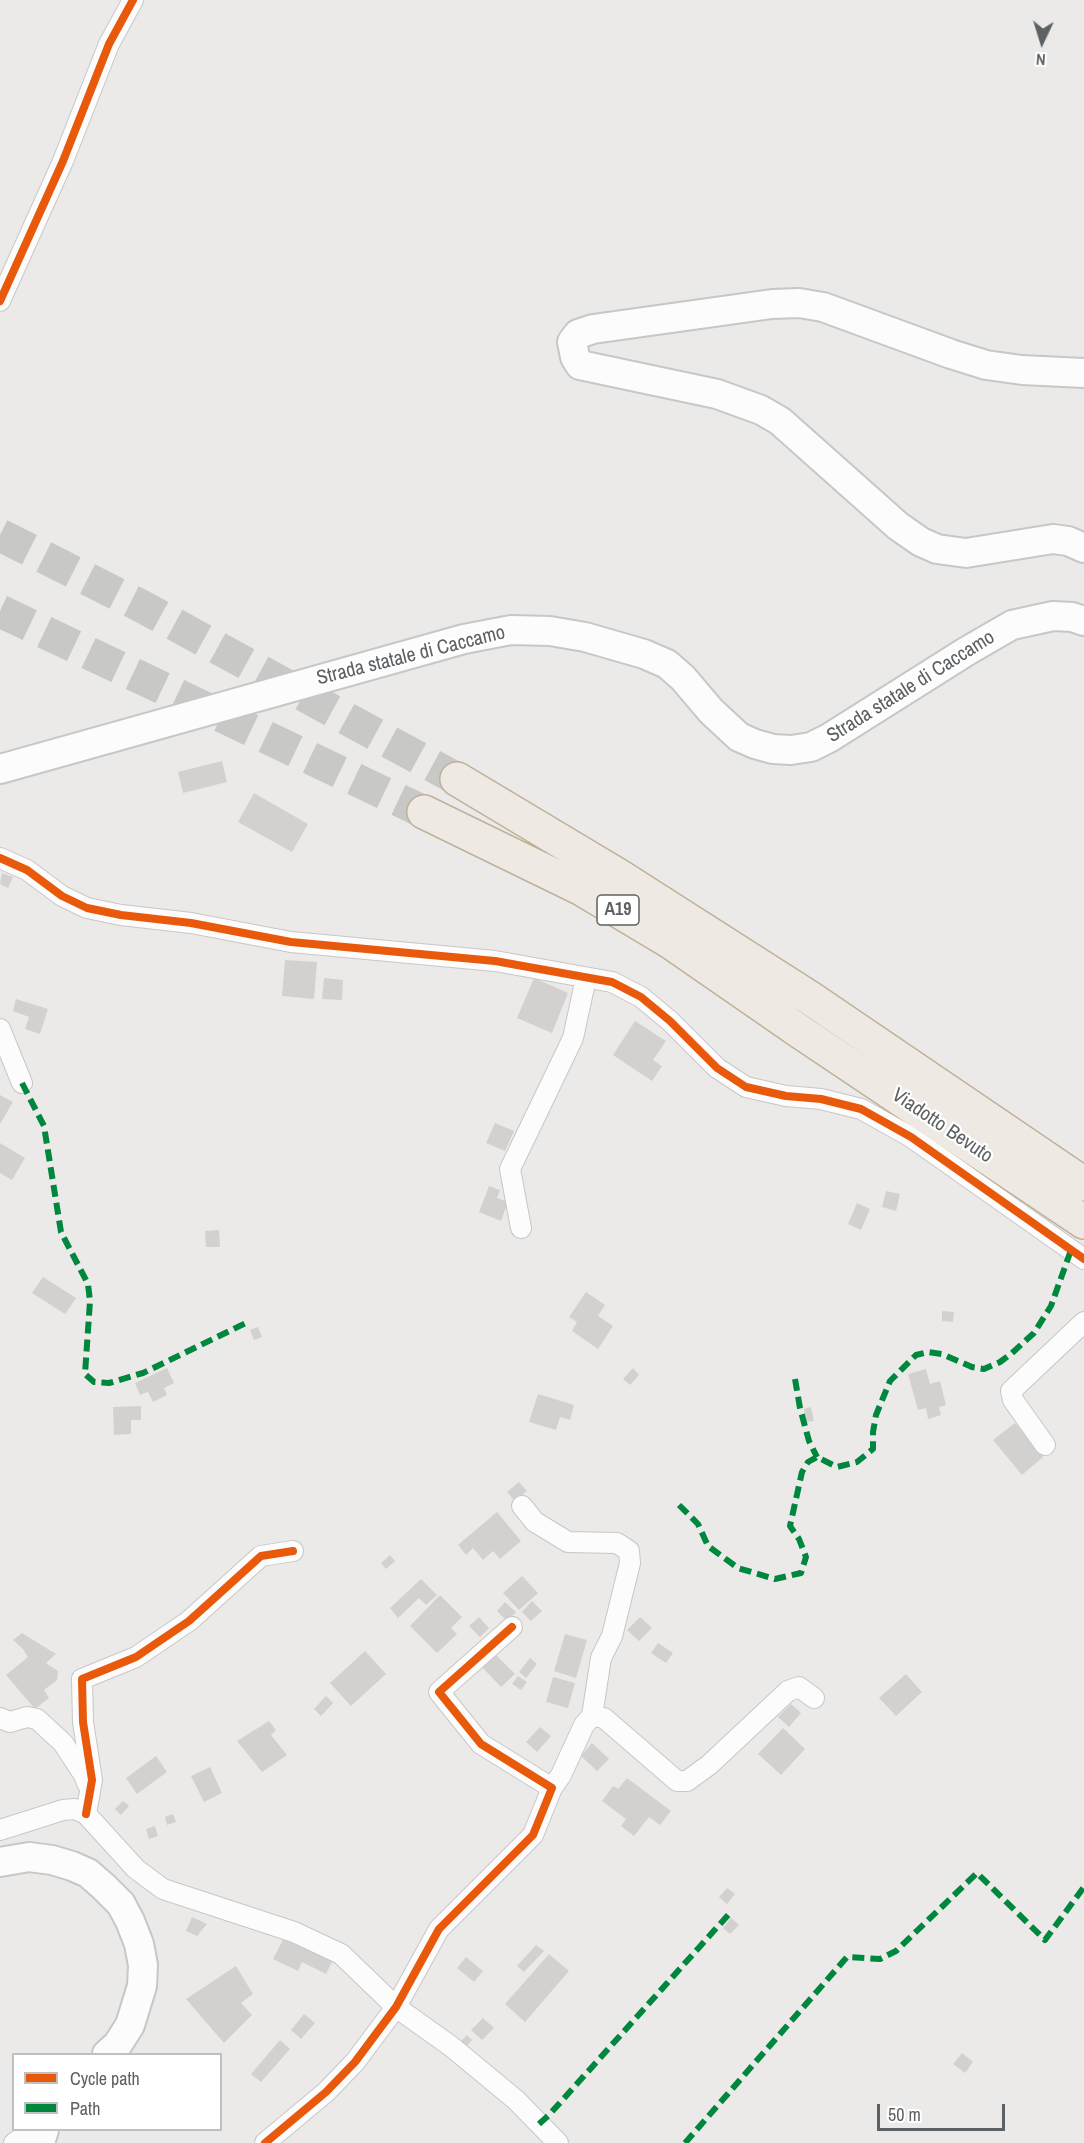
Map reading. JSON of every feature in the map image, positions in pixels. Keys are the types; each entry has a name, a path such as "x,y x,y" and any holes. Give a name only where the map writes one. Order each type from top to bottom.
{"highway":[{"name":"Viadotto Bevuto","path":"457,779 619,876 810,998 1084,1184"},
{"name":"Viadotto Bevuto","path":"424,812 582,889 669,941 1084,1222"}],"main road":[{"path":"1084,374 986,365 823,307 799,303 772,304 593,329 578,334 572,342 575,357 580,365 591,369 717,394 761,410 780,421 898,526 921,542 937,549 966,553 1053,539 1068,541 1084,548"},
{"name":"Strada statale di Caccamo","path":"0,769 464,639 511,630 550,631 585,637 644,654 667,664 739,737 773,749 791,750 811,747 829,738 1012,625 1053,616 1072,617 1084,621"},
{"path":"0,1862 29,1857 72,1866 88,1874 121,1904 139,1944 142,1986 130,2025 118,2044 109,2053"}],"street":[{"path":"0,301 63,161 109,44 133,0"},
{"path":"0,858 27,870 62,896 87,908 122,915 191,923 291,942 495,961 612,982 641,997 670,1021 717,1068 746,1087 786,1096 821,1099 861,1109 911,1137 1084,1259"},
{"path":"521,1228 510,1169 573,1038 586,978"},
{"path":"0,1029 22,1083"},
{"path":"1045,1445 1013,1400 1011,1391 1084,1322"},
{"path":"265,2143 326,2092 355,2062 396,2007 439,1929 533,1836 552,1788 561,1775 584,1725 592,1716 601,1658 612,1636 630,1563 629,1551 617,1543 568,1542 535,1522 522,1506"},
{"path":"86,1814 92,1780 83,1722 82,1679 136,1657 189,1621 261,1556 292,1551"},
{"path":"512,1627 440,1692 481,1744 552,1788"},
{"path":"592,1716 604,1718 677,1781 687,1780 709,1764 788,1691 799,1688 814,1698"},
{"path":"0,1718 10,1722 27,1717 37,1719 63,1743 84,1775 89,1790"},
{"path":"0,1830 63,1810 75,1809 86,1814 136,1869 163,1889 294,1932 341,1954 396,2007 452,2048 516,2100 558,2143"},
{"path":"14,2143 31,2131"}],"building":[{"path":"222,761 227,782 183,793 178,772"},
{"path":"254,793 308,824 292,852 238,822"},
{"path":"2,873 13,877 8,888 0,884"},
{"path":"285,960 317,962 314,999 282,996"},
{"path":"324,978 343,980 342,1000 322,999"},
{"path":"534,978 568,993 552,1033 517,1018"},
{"path":"16,999 48,1009 40,1034 25,1029 29,1017 13,1011"},
{"path":"635,1021 666,1041 653,1060 662,1066 652,1081 613,1055"},
{"path":"0,1095 13,1102 0,1124"},
{"path":"495,1123 514,1131 505,1151 486,1143"},
{"path":"0,1143 25,1158 12,1180 0,1173"},
{"path":"489,1186 500,1190 497,1198 508,1202 501,1221 479,1212"},
{"path":"886,1191 900,1194 896,1211 882,1207"},
{"path":"857,1203 870,1209 861,1230 848,1224"},
{"path":"219,1230 220,1247 206,1247 205,1231"},
{"path":"43,1277 76,1298 65,1314 32,1293"},
{"path":"586,1292 605,1305 598,1316 613,1326 598,1349 572,1331 577,1322 569,1317"},
{"path":"942,1311 954,1312 953,1322 942,1321"},
{"path":"258,1327 262,1337 254,1340 250,1330"},
{"path":"167,1368 174,1383 164,1388 167,1395 153,1402 148,1392 140,1395 135,1383"},
{"path":"633,1368 639,1375 630,1385 623,1379"},
{"path":"926,1369 930,1384 940,1381 946,1405 939,1407 941,1415 928,1419 926,1408 918,1410 908,1374"},
{"path":"538,1394 574,1405 570,1420 560,1417 556,1430 529,1422"},
{"path":"141,1406 141,1420 131,1420 131,1434 114,1435 113,1407"},
{"path":"811,1407 814,1421 806,1422 804,1409"},
{"path":"1015,1423 1043,1457 1022,1475 993,1440"},
{"path":"519,1482 527,1491 515,1501 507,1492"},
{"path":"497,1512 521,1541 500,1559 493,1551 483,1560 473,1548 466,1555 458,1545"},
{"path":"390,1555 395,1561 386,1569 381,1563"},
{"path":"522,1576 538,1593 519,1610 503,1593"},
{"path":"421,1579 437,1595 426,1605 419,1598 398,1618 390,1608"},
{"path":"440,1595 462,1617 451,1628 457,1634 437,1653 410,1626"},
{"path":"532,1601 542,1611 531,1621 522,1612"},
{"path":"505,1602 516,1612 507,1621 497,1611"},
{"path":"479,1617 489,1628 480,1637 469,1626"},
{"path":"640,1617 652,1628 639,1641 627,1630"},
{"path":"22,1633 56,1654 46,1663 58,1671 57,1680 44,1690 49,1698 35,1709 6,1675 28,1657 13,1640"},
{"path":"565,1634 587,1640 576,1678 554,1671"},
{"path":"658,1643 673,1653 666,1663 651,1653"},
{"path":"365,1651 386,1674 351,1706 330,1683"},
{"path":"493,1652 515,1674 501,1687 480,1665"},
{"path":"530,1658 537,1664 526,1678 519,1672"},
{"path":"906,1674 922,1692 896,1716 879,1698"},
{"path":"518,1676 527,1682 521,1690 512,1684"},
{"path":"553,1677 575,1683 568,1708 546,1702"},
{"path":"326,1696 333,1703 321,1716 314,1709"},
{"path":"791,1704 801,1713 789,1727 778,1717"},
{"path":"269,1721 276,1730 271,1735 287,1755 262,1772 237,1741"},
{"path":"540,1727 551,1736 537,1752 526,1742"},
{"path":"783,1728 805,1749 781,1775 758,1754"},
{"path":"592,1743 609,1759 597,1771 581,1756"},
{"path":"156,1756 167,1772 137,1794 126,1778"},
{"path":"210,1767 222,1793 204,1802 191,1776"},
{"path":"627,1778 671,1811 660,1825 649,1817 634,1836 621,1826 626,1819 602,1801 613,1786 618,1789"},
{"path":"123,1801 129,1806 121,1815 115,1809"},
{"path":"173,1814 176,1822 167,1825 165,1817"},
{"path":"155,1826 158,1836 149,1839 146,1829"},
{"path":"727,1888 735,1894 727,1904 719,1897"},
{"path":"192,1917 207,1924 197,1936 186,1931"},
{"path":"731,1918 739,1925 730,1934 723,1928"},
{"path":"285,1936 333,1960 326,1974 302,1962 298,1971 273,1959"},
{"path":"536,1945 544,1951 524,1972 517,1966"},
{"path":"549,1954 569,1971 525,2022 505,2004"},
{"path":"466,1957 483,1971 474,1982 457,1968"},
{"path":"236,1966 253,1994 241,2003 252,2015 224,2043 186,1999"},
{"path":"304,2014 315,2023 301,2039 291,2030"},
{"path":"483,2018 494,2028 482,2040 471,2030"},
{"path":"467,2035 472,2040 467,2046 461,2041"},
{"path":"280,2040 290,2049 261,2082 251,2074"},
{"path":"962,2053 973,2062 965,2073 953,2064"}],"tunnel":[{"path":"0,535 143,607 457,779"},
{"path":"0,611 424,812"}],"marked path":[{"path":"22,1083 44,1126 61,1232 88,1284 90,1301 85,1374 94,1382 109,1383 143,1373 250,1321"},
{"path":"679,1505 698,1524 708,1546 738,1568 775,1579 801,1573 806,1557 799,1539 790,1526 802,1472 808,1462 817,1457 837,1467 857,1462 873,1449 876,1415 890,1381 916,1355 928,1352 942,1354 972,1367 984,1369 1000,1362 1012,1353 1034,1333 1051,1306 1071,1250"},
{"path":"795,1379 809,1441 817,1457"},
{"path":"685,2143 847,1957 880,1959 896,1951 977,1873 1045,1940 1084,1887"},
{"path":"539,2124 729,1914"}],"cycle path":[{"path":"0,301 63,161 109,44 133,0"},
{"path":"0,858 27,870 62,896 87,908 121,915 191,923 291,942 495,961 612,982 641,997 670,1021 717,1068 746,1087 786,1096 821,1099 861,1109 911,1137 1084,1259"},
{"path":"86,1814 92,1780 83,1722 82,1679 136,1657 189,1621 261,1556 293,1551"},
{"path":"265,2143 326,2092 355,2062 396,2007 439,1929 533,1835 552,1788 481,1744 439,1692 512,1627"}]}
